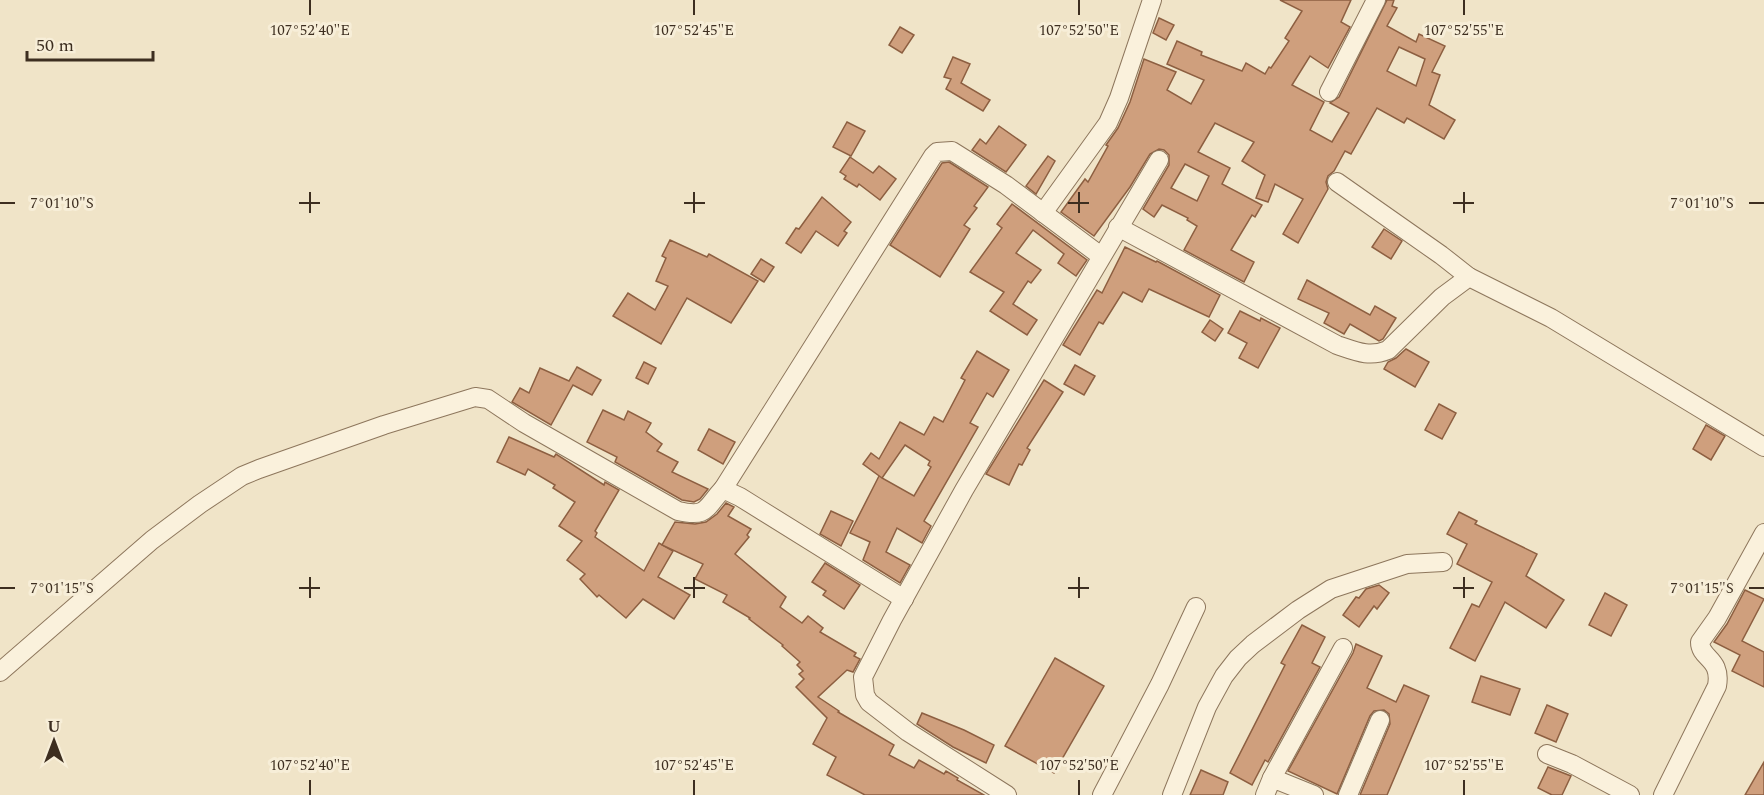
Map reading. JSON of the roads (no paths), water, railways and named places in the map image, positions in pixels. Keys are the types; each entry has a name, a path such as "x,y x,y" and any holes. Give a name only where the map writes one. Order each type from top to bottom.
{"street":[{"path":"1043,213 1108,123 1119,98 1152,0"},
{"path":"1329,92 1376,0"},
{"path":"0,672 152,540 242,476 384,425 466,399 483,397 488,399 524,423 678,511 699,514 723,489 937,152 952,151 1006,185 1101,256"},
{"path":"1006,795 908,732 869,702 865,695 863,677 964,490 1159,160"},
{"path":"1337,182 1469,277 1551,318 1764,447"},
{"path":"1118,227 1337,345 1364,354 1377,355 1388,350 1442,297 1469,277"},
{"path":"723,489 740,496 904,599"},
{"path":"1663,795 1717,686 1716,666 1701,648 1700,642 1717,618 1764,533"},
{"path":"1172,795 1207,707 1224,676 1252,644 1331,589 1407,564 1443,562"},
{"path":"1102,795 1160,684 1196,607"},
{"path":"1314,795 1268,787 1342,648"},
{"path":"1348,795 1380,720"},
{"path":"1547,754 1572,764 1630,795"}]}
